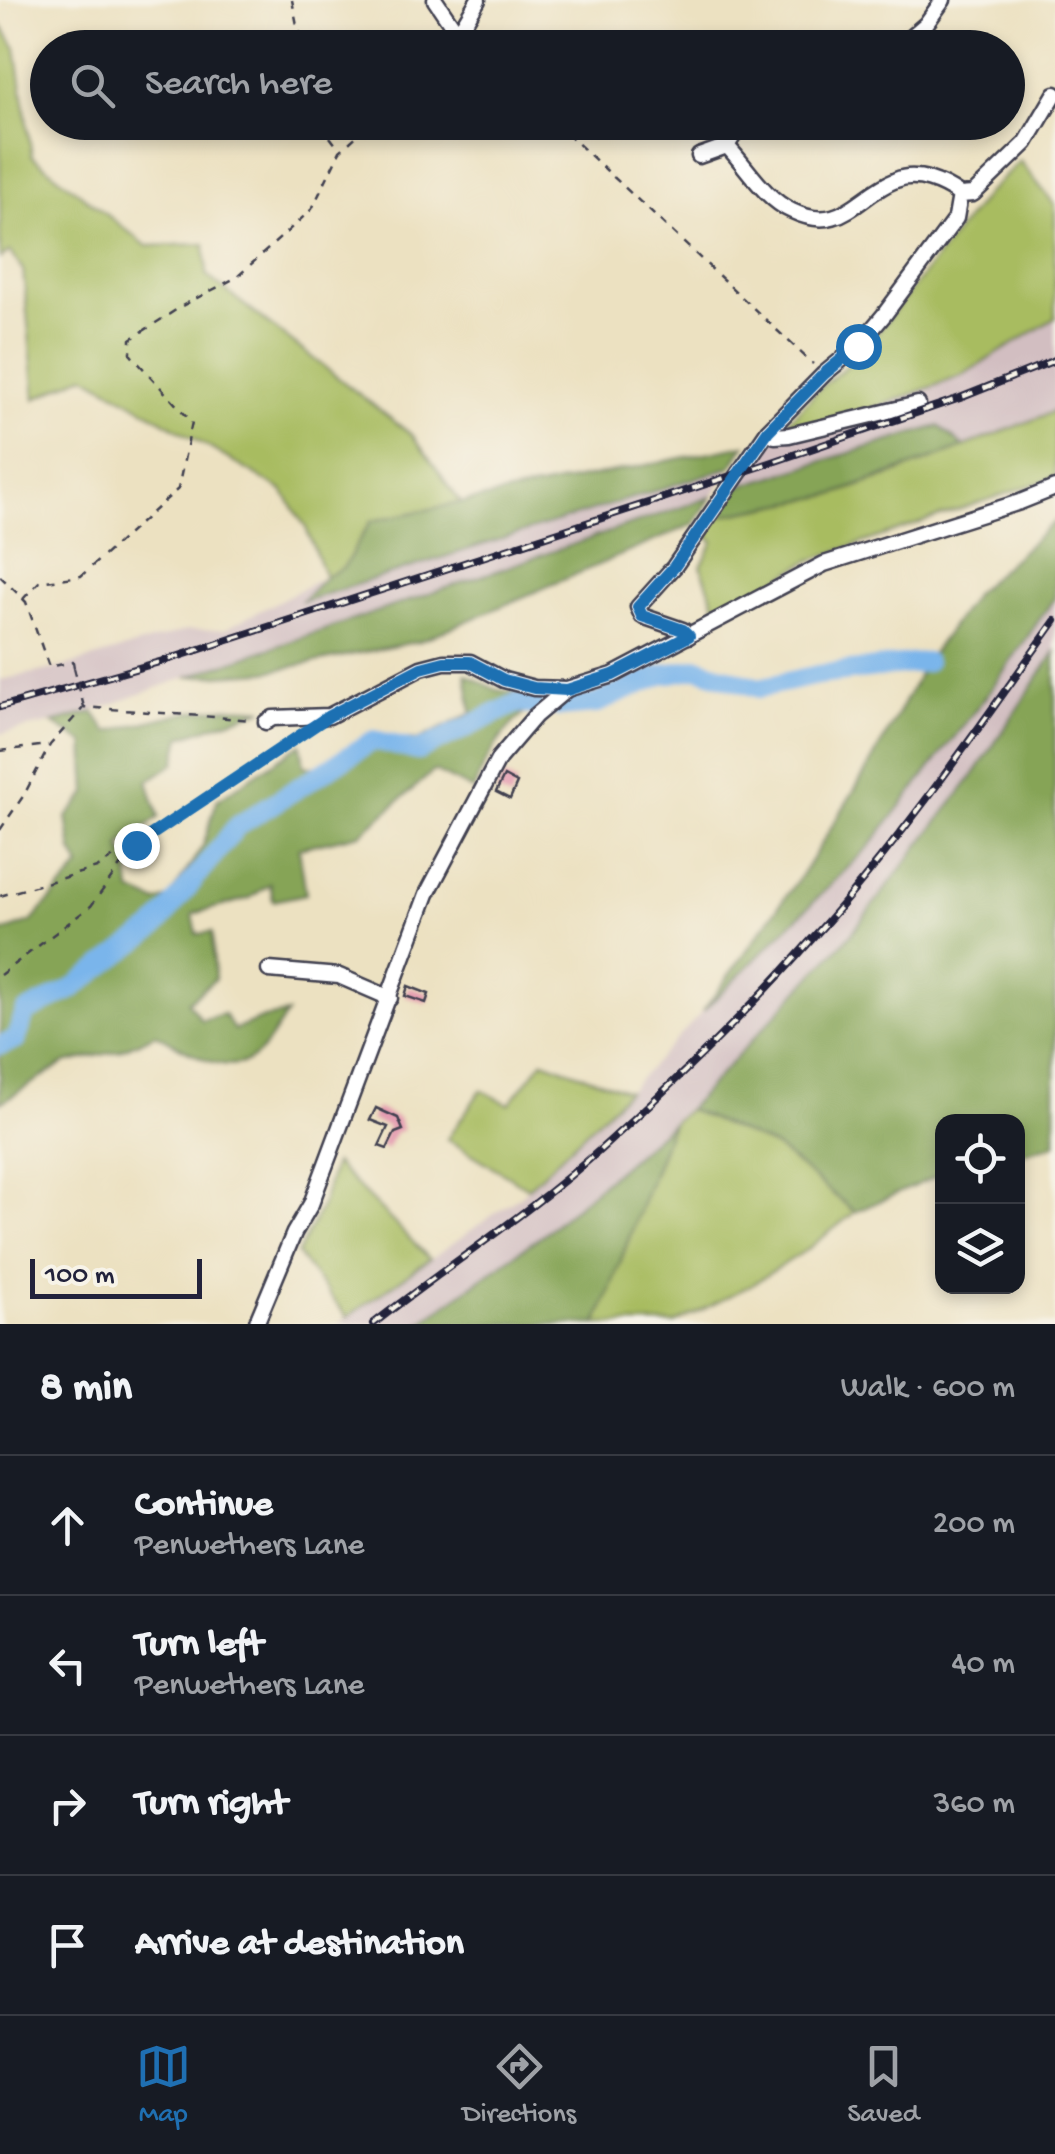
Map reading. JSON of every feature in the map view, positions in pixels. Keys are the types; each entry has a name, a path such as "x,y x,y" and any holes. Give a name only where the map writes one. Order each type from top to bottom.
{"street":[{"path":"436,0 455,30"},
{"path":"460,30 478,0"},
{"path":"919,30 943,0"},
{"path":"727,146 767,194 792,211 818,219 846,213 898,178 938,181 960,195 973,194 1026,143 1055,94"},
{"path":"700,156 727,146 731,140"},
{"path":"689,636 683,630 642,616 638,607 674,567 768,431 858,346 884,315 956,218 960,195"},
{"path":"768,431 775,436 789,436 918,404"},
{"path":"256,1324 288,1246 311,1204 427,894 498,758 534,716 567,690 613,675 824,564 1055,488"},
{"path":"266,722 273,718 329,716 421,668 444,662 470,662 504,680 534,688 567,690"},
{"path":"269,970 339,976 390,998"}],"path":[{"path":"292,0 299,30"},
{"path":"333,140 340,150"},
{"path":"23,599 40,582 81,576 178,488 192,422 131,355 131,338 237,278 312,210 340,150 351,140"},
{"path":"574,140 824,374"},
{"path":"0,576 23,599 49,666 72,662 84,707"},
{"path":"84,707 266,722"},
{"path":"0,830 50,745 84,707"},
{"path":"0,896 96,868 329,716"},
{"path":"0,751 50,745"},
{"path":"0,975 92,906 136,845"}],"shaded area":[{"path":"1055,318 1055,411 889,476 714,517 764,445 779,431 961,376"},
{"path":"745,445 694,524 420,641 266,672 187,677 72,719 0,734 0,680 67,666 187,630 225,629 343,567 371,521"},
{"path":"1055,521 1055,737 823,988 546,1232 419,1324 338,1324 521,1195 611,1109 703,1011 807,867 868,768 926,662 976,592"}],"green space":[{"path":"0,24 16,48 32,156 147,246 205,244 207,276 413,436 461,503 371,521 344,567 325,577 306,528 283,491 85,375 35,399 23,270 10,251 0,258"},
{"path":"1020,161 1055,205 1055,318 961,376 848,418 779,431 821,387 860,355 987,193"},
{"path":"1055,411 1055,477 809,561 718,614 701,566 714,541 703,534 714,517 835,494"},
{"path":"939,426 964,447 835,494 714,517 737,487"},
{"path":"745,445 731,467 301,602 325,577 344,567 371,521"},
{"path":"711,497 694,524 420,641 266,672 187,677"},
{"path":"1055,521 1055,597 990,691 870,846 703,1011 807,867 868,768 926,662 976,592"},
{"path":"1055,652 1055,1144 1025,1152 1025,1114 935,1114 935,1177 855,1212 776,1147 688,1109 850,935 973,776"},
{"path":"466,674 497,690 536,696 498,742 473,790 434,771 360,834 299,848 306,894 273,901 270,884 250,898 193,914 197,934 212,932 215,979 188,1002 201,1020 224,1014 234,1030 287,1014 259,1053 234,1065 221,1064 156,1034 119,1051 65,1063 0,1103 0,933 31,922 80,867 72,851 67,817 87,793 84,743 52,723 93,712 108,732 204,710 263,709 181,737 175,763 148,781 159,817 120,847 128,859 131,891 156,902 169,898 203,846 217,800 301,744 304,766 316,767 365,736 418,740 472,713"},
{"path":"543,1061 628,1091 528,1188 447,1139 481,1090 509,1104"},
{"path":"688,1109 776,1147 855,1212 808,1249 751,1285 675,1324 597,1324 672,1123"},
{"path":"672,1123 597,1324 419,1324 546,1232"},
{"path":"334,1163 430,1259 347,1317 297,1254 322,1205"}],"building":[{"path":"504,776 517,783 510,799 496,792"},
{"path":"408,986 429,994 426,1003 405,996"},
{"path":"376,1108 398,1118 403,1130 395,1133 387,1149 379,1146 388,1127 370,1120"}],"waterway":[{"path":"560,707 595,704 661,675 698,668 759,688 818,675 926,662"},
{"path":"0,1045 16,1040 25,1013 72,989 156,927 237,826 374,740 418,751 517,703 534,705"}],"railway":[{"path":"0,707 170,659 758,467 960,398 1055,360"},
{"path":"373,1324 574,1172 735,1021 876,864 1055,621"}],"route":[{"path":"136,845 329,716 421,668 444,662 470,662 504,680 534,688 567,690 613,675 689,636 683,630 642,616 638,607 644,596 674,567 768,431 858,346"}]}
